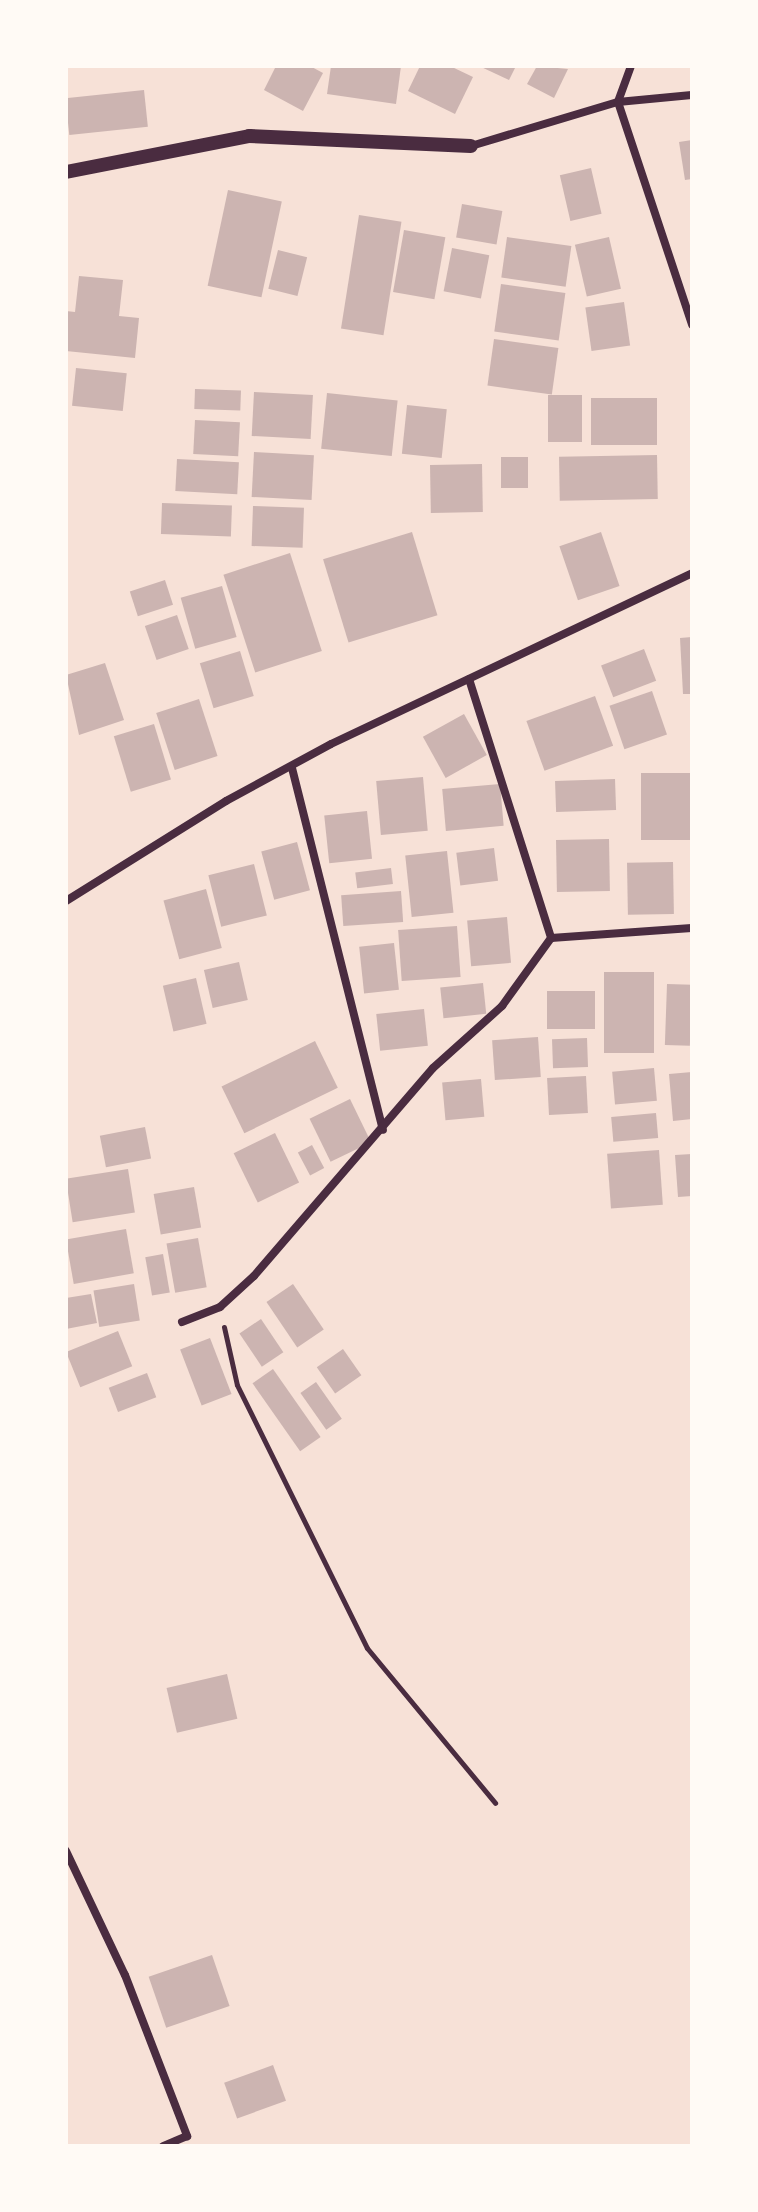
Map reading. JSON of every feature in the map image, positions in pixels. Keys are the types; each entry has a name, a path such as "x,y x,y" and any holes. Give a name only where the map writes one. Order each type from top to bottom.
{"street":[{"path":"631,66 618,102 692,325"},
{"path":"66,172 249,136 471,146 618,102 692,95"},
{"path":"66,901 226,801 292,768 331,744 692,573"},
{"path":"469,679 551,938"},
{"path":"292,768 383,1130"},
{"path":"551,938 692,928"},
{"path":"182,1322 220,1307 254,1276 383,1130 433,1068 502,1006 551,938"},
{"path":"66,1851 125,1975 187,2136 163,2146"}],"path":[{"path":"220,1307 237,1385 367,1648 495,1803"}],"building":[{"path":"276,66 310,66 323,73 303,111 264,90"},
{"path":"331,66 401,66 396,104 327,94"},
{"path":"420,66 450,66 473,77 455,114 408,91"},
{"path":"479,66 516,66 509,80"},
{"path":"537,66 568,69 554,98 527,84"},
{"path":"144,90 148,127 69,135 66,98"},
{"path":"692,140 692,179 685,180 679,142"},
{"path":"591,168 602,214 570,221 560,175"},
{"path":"228,190 282,201 261,297 208,286"},
{"path":"462,204 502,211 496,245 456,237"},
{"path":"359,215 401,222 383,335 341,329"},
{"path":"404,230 445,237 434,299 393,292"},
{"path":"507,237 571,246 566,287 501,278"},
{"path":"609,237 621,289 587,297 575,245"},
{"path":"452,248 489,255 481,298 444,291"},
{"path":"278,250 307,257 297,296 268,289"},
{"path":"79,276 123,280 119,316 139,318 135,358 66,351 66,311 75,312"},
{"path":"501,284 565,293 559,341 494,332"},
{"path":"624,302 630,346 592,351 585,307"},
{"path":"494,339 558,348 552,395 487,386"},
{"path":"76,368 127,373 123,411 72,406"},
{"path":"195,389 241,391 240,411 194,409"},
{"path":"254,392 313,395 311,439 252,436"},
{"path":"327,393 398,400 392,456 321,449"},
{"path":"548,395 582,395 582,442 548,442"},
{"path":"591,398 657,398 657,445 591,445"},
{"path":"407,405 447,409 442,458 402,454"},
{"path":"195,420 240,422 238,456 193,454"},
{"path":"254,452 314,455 312,500 252,497"},
{"path":"657,455 658,499 560,501 559,457"},
{"path":"501,457 528,457 528,488 501,488"},
{"path":"177,459 239,462 237,494 175,491"},
{"path":"482,464 483,512 431,513 430,465"},
{"path":"162,503 232,505 231,536 161,534"},
{"path":"253,506 304,508 303,548 252,546"},
{"path":"412,532 437,615 348,642 323,559"},
{"path":"601,532 620,586 578,600 559,546"},
{"path":"290,553 322,651 255,673 223,575"},
{"path":"165,580 173,605 138,616 130,591"},
{"path":"222,586 237,637 195,649 181,598"},
{"path":"177,615 189,649 157,660 145,626"},
{"path":"692,637 692,694 683,694 680,638"},
{"path":"644,649 656,681 613,697 601,665"},
{"path":"240,651 254,696 214,708 200,663"},
{"path":"105,663 124,720 79,735 66,675"},
{"path":"652,691 667,734 624,749 609,706"},
{"path":"595,696 613,746 545,771 526,721"},
{"path":"199,699 218,756 175,770 156,713"},
{"path":"464,714 487,755 446,778 423,737"},
{"path":"154,724 171,779 131,792 114,736"},
{"path":"641,773 692,773 692,840 641,840"},
{"path":"423,777 428,831 381,835 376,781"},
{"path":"615,779 616,810 556,812 555,781"},
{"path":"500,784 504,826 446,831 442,789"},
{"path":"367,811 372,859 329,863 324,815"},
{"path":"609,839 610,891 557,892 556,840"},
{"path":"297,842 310,890 274,900 261,852"},
{"path":"494,848 498,881 460,885 456,853"},
{"path":"447,851 453,913 412,917 405,855"},
{"path":"673,862 674,914 628,915 627,863"},
{"path":"254,864 267,915 221,927 208,875"},
{"path":"391,868 393,884 357,888 355,872"},
{"path":"206,889 222,948 179,959 163,900"},
{"path":"401,891 403,922 343,926 341,895"},
{"path":"507,917 511,963 471,966 467,920"},
{"path":"457,926 461,977 402,981 398,930"},
{"path":"394,943 399,990 364,993 359,947"},
{"path":"239,962 248,1000 213,1008 204,970"},
{"path":"604,972 654,972 654,1053 604,1053"},
{"path":"196,978 207,1024 173,1031 163,986"},
{"path":"483,983 486,1014 443,1018 440,987"},
{"path":"667,984 692,985 690,1046 665,1045"},
{"path":"547,991 595,991 595,1029 547,1029"},
{"path":"424,1009 428,1046 380,1051 376,1014"},
{"path":"538,1037 541,1077 495,1080 492,1040"},
{"path":"587,1038 588,1067 553,1068 552,1039"},
{"path":"315,1041 338,1088 244,1133 222,1087"},
{"path":"654,1068 657,1101 615,1105 612,1072"},
{"path":"692,1072 692,1119 673,1121 669,1074"},
{"path":"586,1076 588,1113 549,1115 547,1078"},
{"path":"481,1079 484,1117 445,1120 442,1082"},
{"path":"350,1099 371,1142 331,1162 310,1119"},
{"path":"656,1113 658,1138 613,1142 611,1117"},
{"path":"145,1127 151,1158 106,1167 100,1136"},
{"path":"275,1133 299,1182 258,1203 234,1153"},
{"path":"312,1145 324,1168 310,1175 298,1153"},
{"path":"659,1150 663,1205 611,1208 607,1154"},
{"path":"692,1154 692,1196 678,1197 675,1155"},
{"path":"128,1169 135,1212 73,1222 66,1179"},
{"path":"194,1187 201,1227 161,1234 154,1194"},
{"path":"126,1229 134,1273 74,1284 66,1240"},
{"path":"198,1238 207,1287 175,1293 166,1244"},
{"path":"163,1254 170,1292 152,1296 145,1257"},
{"path":"134,1284 140,1321 99,1327 94,1290"},
{"path":"293,1284 324,1330 297,1347 266,1302"},
{"path":"91,1294 97,1323 66,1329 66,1298"},
{"path":"261,1319 283,1352 262,1367 239,1334"},
{"path":"118,1331 132,1366 80,1387 66,1352"},
{"path":"210,1338 232,1394 202,1405 180,1349"},
{"path":"343,1349 361,1375 335,1394 317,1367"},
{"path":"273,1369 321,1437 300,1451 253,1383"},
{"path":"147,1373 156,1397 118,1412 109,1388"},
{"path":"316,1382 342,1419 326,1430 300,1393"},
{"path":"227,1674 237,1719 177,1733 167,1688"},
{"path":"212,1955 230,2006 166,2028 149,1977"},
{"path":"273,2065 286,2101 237,2118 224,2083"}]}
